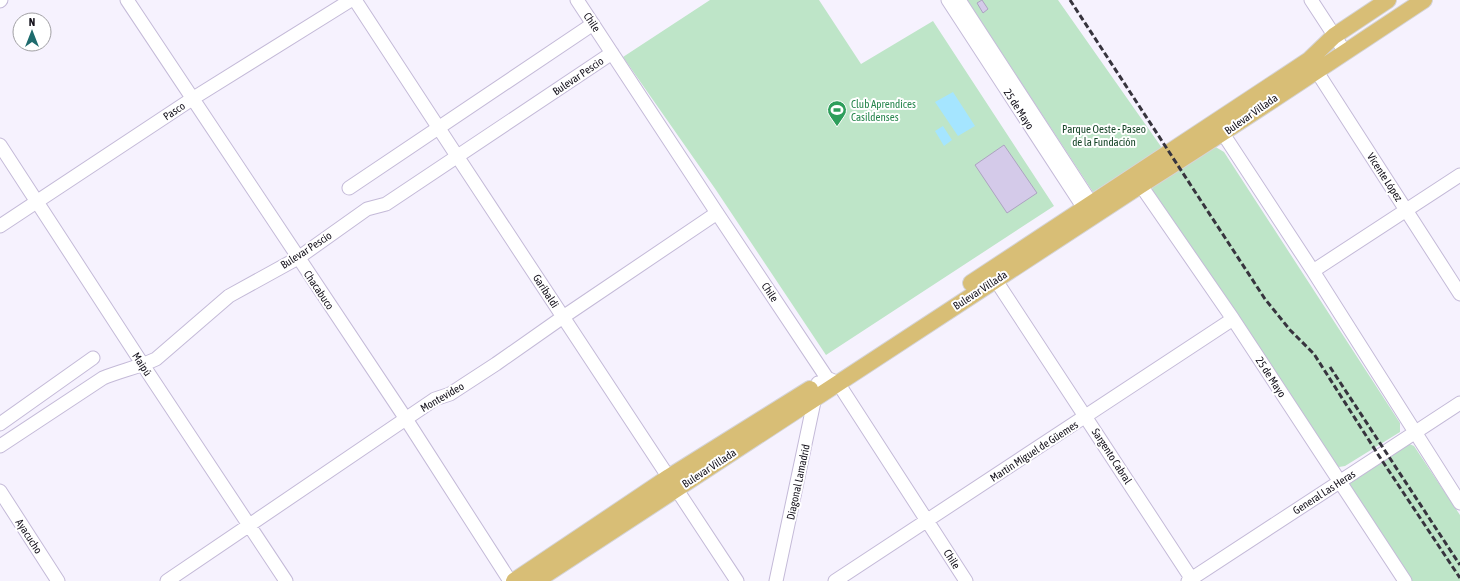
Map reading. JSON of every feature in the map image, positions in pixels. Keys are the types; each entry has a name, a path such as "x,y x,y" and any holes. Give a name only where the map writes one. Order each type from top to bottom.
{"main road":[{"name":"Bulevar Villada","path":"1313,65 1334,36 1388,0"},
{"name":"Bulevar Villada","path":"514,581 673,483 825,385 1313,65 1345,52 1424,0"},
{"name":"Bulevar Villada","path":"536,581 673,483"}],"street":[{"name":"Chacabuco","path":"127,0 406,419 510,581"},
{"name":"Pasco","path":"0,226 192,99 351,0"},
{"name":"Garibaldi","path":"355,0 737,581"},
{"name":"Chile","path":"577,0 717,213 825,385 927,521 966,581"},
{"name":"25 de Mayo","path":"948,0 1091,211"},
{"name":"25 de Mayo","path":"959,0 1091,211"},
{"path":"1311,0 1345,52"},
{"path":"349,188 593,24"},
{"name":"Bulevar Pescio","path":"0,446 103,378 115,373 143,366 156,360 229,296 298,258 367,209 386,204 612,53"},
{"name":"Vicente López","path":"1313,65 1460,294"},
{"path":"1219,128 1313,271 1460,503"},
{"name":"Maipú","path":"0,145 143,366 286,581"},
{"path":"1313,271 1460,175"},
{"name":"25 de Mayo","path":"1137,180 1233,320 1405,581"},
{"name":"Montevideo","path":"167,581 435,399 450,394 489,369 717,213"},
{"name":"Sargento Cabral","path":"993,275 1191,580"},
{"name":"Martin Miguel de Güemes","path":"835,581 1233,320"},
{"path":"0,424 93,358"},
{"name":"Diagonal Lamadrid","path":"776,581 825,385"},
{"name":"General Las Heras","path":"1191,580 1460,403"},
{"name":"Ayacucho","path":"0,491 58,581"}],"green space":[{"name":"Club Aprendices Casildenses","path":"710,0 819,0 861,64 933,21 1054,206 826,355 716,190 623,57"},
{"name":"Parque Oeste - Paseo de la Fundación","path":"967,0 1058,0 1162,148 1093,192"},
{"path":"1214,146 1224,152 1400,423 1400,432 1345,466 1339,467 1331,463 1152,190 1153,185"},
{"path":"1405,442 1414,446 1460,515 1460,581 1408,581 1348,488 1350,478"}],"water":[{"path":"953,92 975,126 958,136 935,102"},
{"path":"943,126 952,140 944,146 935,131"}],"building":[{"path":"982,0 988,9 983,13 977,3"},
{"path":"1004,145 1037,193 1007,213 975,165"}],"railway":[{"path":"1070,0 1265,299 1290,330 1314,354 1379,456 1460,578"},
{"path":"1330,367 1460,565"}],"place":[{"name":"Club Aprendices Casildenses","path":"837,127"}]}
